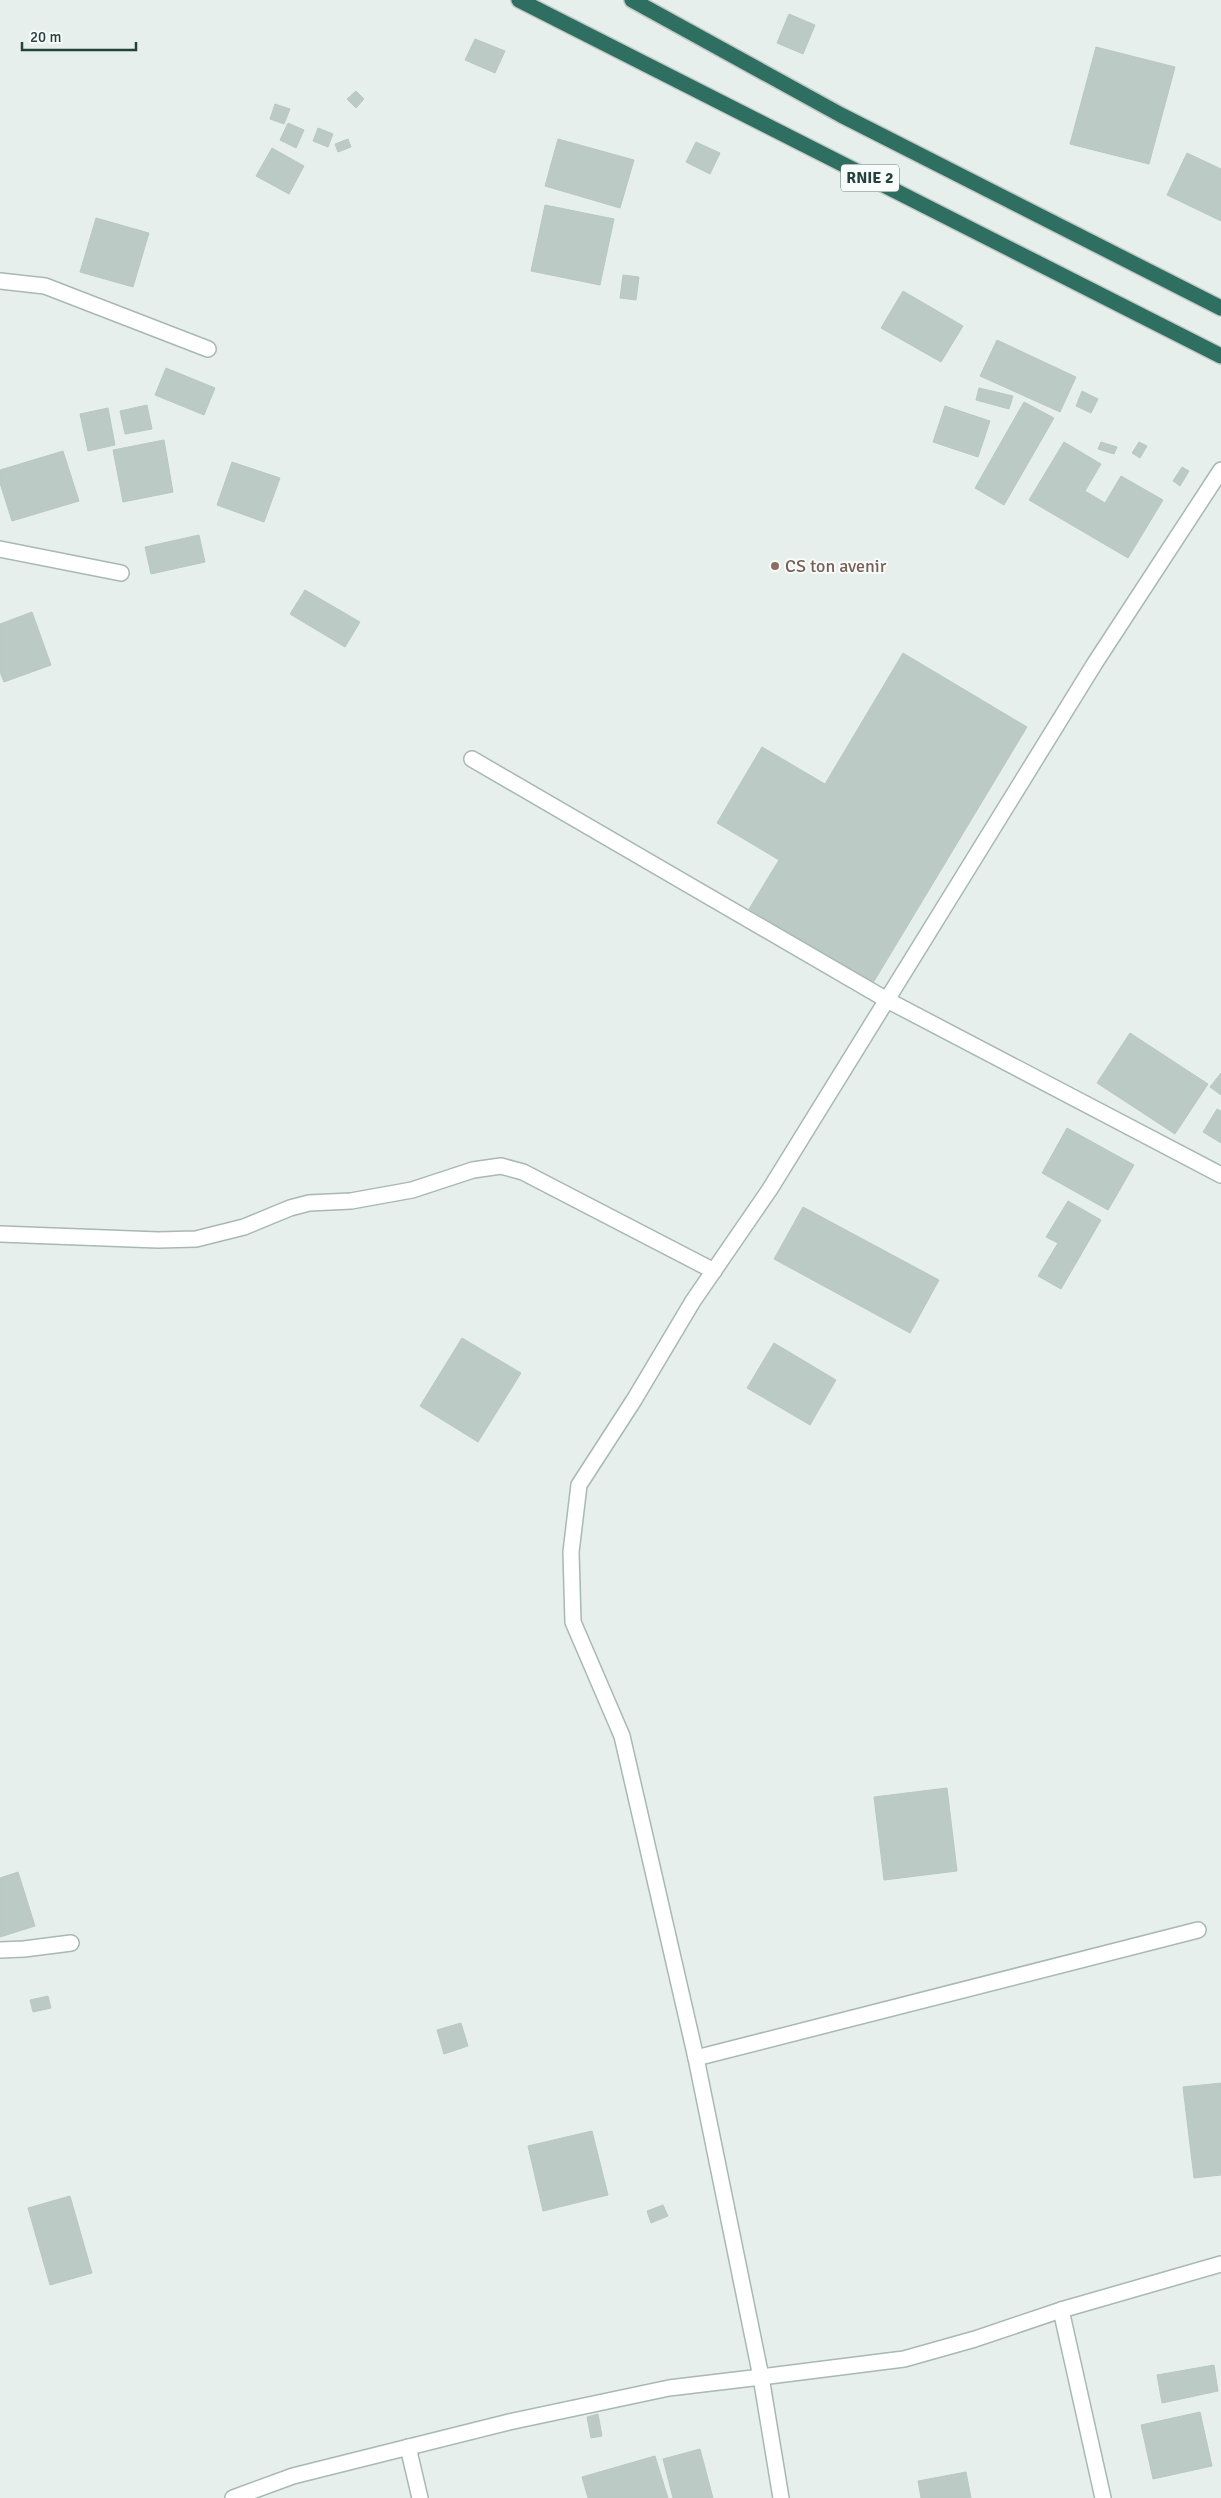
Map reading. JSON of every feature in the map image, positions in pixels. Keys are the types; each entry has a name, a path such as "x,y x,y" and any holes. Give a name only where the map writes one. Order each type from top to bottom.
{"highway":[{"name":"RNIE 2","path":"519,0 1221,356"},
{"name":"RNIE 2","path":"632,0 841,115 1221,308"}],"street":[{"path":"0,281 45,286 208,349"},
{"path":"782,2498 761,2377 696,2058 622,1736 573,1622 571,1552 579,1485 714,1271 770,1189 1095,663 1221,470"},
{"path":"0,549 121,574"},
{"path":"472,758 887,1000 1221,1176"},
{"path":"0,1234 158,1240 196,1239 244,1227 290,1208 309,1203 351,1201 412,1190 473,1170 501,1166 523,1172 714,1271"},
{"path":"696,2058 1198,1930"},
{"path":"0,1950 24,1950 71,1943"},
{"path":"233,2498 292,2476 509,2422 670,2388 904,2359 975,2339 1061,2310 1221,2264"},
{"path":"1061,2310 1103,2498"},
{"path":"408,2447 420,2498"}],"building":[{"path":"789,14 815,25 803,54 777,43"},
{"path":"475,39 505,51 495,73 465,60"},
{"path":"1096,47 1175,67 1149,164 1070,144"},
{"path":"356,91 364,99 356,108 347,99"},
{"path":"275,104 290,109 284,124 270,119"},
{"path":"288,123 304,130 296,148 280,140"},
{"path":"318,128 333,134 328,147 313,141"},
{"path":"348,139 351,147 338,152 335,144"},
{"path":"558,139 634,160 620,208 545,186"},
{"path":"696,142 720,153 710,174 686,162"},
{"path":"272,148 304,166 289,194 256,176"},
{"path":"1187,153 1221,169 1221,221 1167,195"},
{"path":"545,205 614,219 600,285 531,271"},
{"path":"96,218 149,233 133,287 80,272"},
{"path":"623,275 639,277 636,300 620,298"},
{"path":"903,291 963,326 941,362 881,328"},
{"path":"997,340 1076,377 1060,412 980,376"},
{"path":"166,368 215,388 204,415 155,395"},
{"path":"979,388 1013,396 1009,409 976,400"},
{"path":"1082,391 1098,399 1091,413 1076,406"},
{"path":"1024,402 1054,418 1004,505 975,488"},
{"path":"147,405 152,429 125,434 120,411"},
{"path":"945,406 990,421 978,457 933,442"},
{"path":"108,408 115,445 88,451 80,414"},
{"path":"164,440 173,492 123,502 113,450"},
{"path":"1064,442 1101,464 1085,491 1105,503 1121,476 1163,500 1128,558 1029,500"},
{"path":"1101,442 1117,447 1114,454 1098,449"},
{"path":"1139,442 1147,446 1140,458 1132,453"},
{"path":"63,451 79,501 12,521 0,483 0,470"},
{"path":"232,462 280,478 264,522 217,505"},
{"path":"1182,467 1189,471 1180,486 1173,481"},
{"path":"199,535 205,562 151,574 145,547"},
{"path":"305,590 360,622 345,647 290,614"},
{"path":"32,612 51,665 4,682 0,672 0,624"},
{"path":"903,653 1027,727 873,983 749,909 779,860 717,823 762,747 825,784"},
{"path":"1130,1033 1208,1084 1175,1134 1097,1083"},
{"path":"1221,1073 1221,1095 1210,1087"},
{"path":"1217,1109 1221,1111 1221,1143 1203,1132"},
{"path":"1067,1128 1134,1165 1108,1210 1042,1173"},
{"path":"1068,1201 1101,1220 1061,1289 1038,1276 1058,1243 1046,1237"},
{"path":"803,1207 939,1280 910,1333 774,1259"},
{"path":"462,1338 521,1373 478,1442 420,1406"},
{"path":"774,1343 836,1380 810,1425 747,1388"},
{"path":"947,1788 957,1871 884,1880 874,1797"},
{"path":"18,1872 35,1926 0,1937 0,1878"},
{"path":"48,1996 51,2008 33,2012 30,2000"},
{"path":"461,2023 468,2046 444,2054 437,2030"},
{"path":"1221,2083 1221,2175 1194,2178 1183,2087"},
{"path":"592,2131 608,2195 543,2211 528,2146"},
{"path":"70,2196 92,2273 50,2285 28,2208"},
{"path":"663,2205 668,2216 651,2223 647,2211"},
{"path":"1214,2365 1218,2391 1162,2403 1157,2375"},
{"path":"1200,2412 1212,2466 1153,2479 1141,2425"},
{"path":"598,2414 602,2436 591,2438 587,2417"},
{"path":"700,2449 713,2498 673,2498 663,2459"},
{"path":"655,2456 668,2498 588,2498 582,2477"},
{"path":"966,2472 971,2498 921,2498 918,2481"}],"place":[{"name":"CS ton avenir","path":"775,566"}]}
